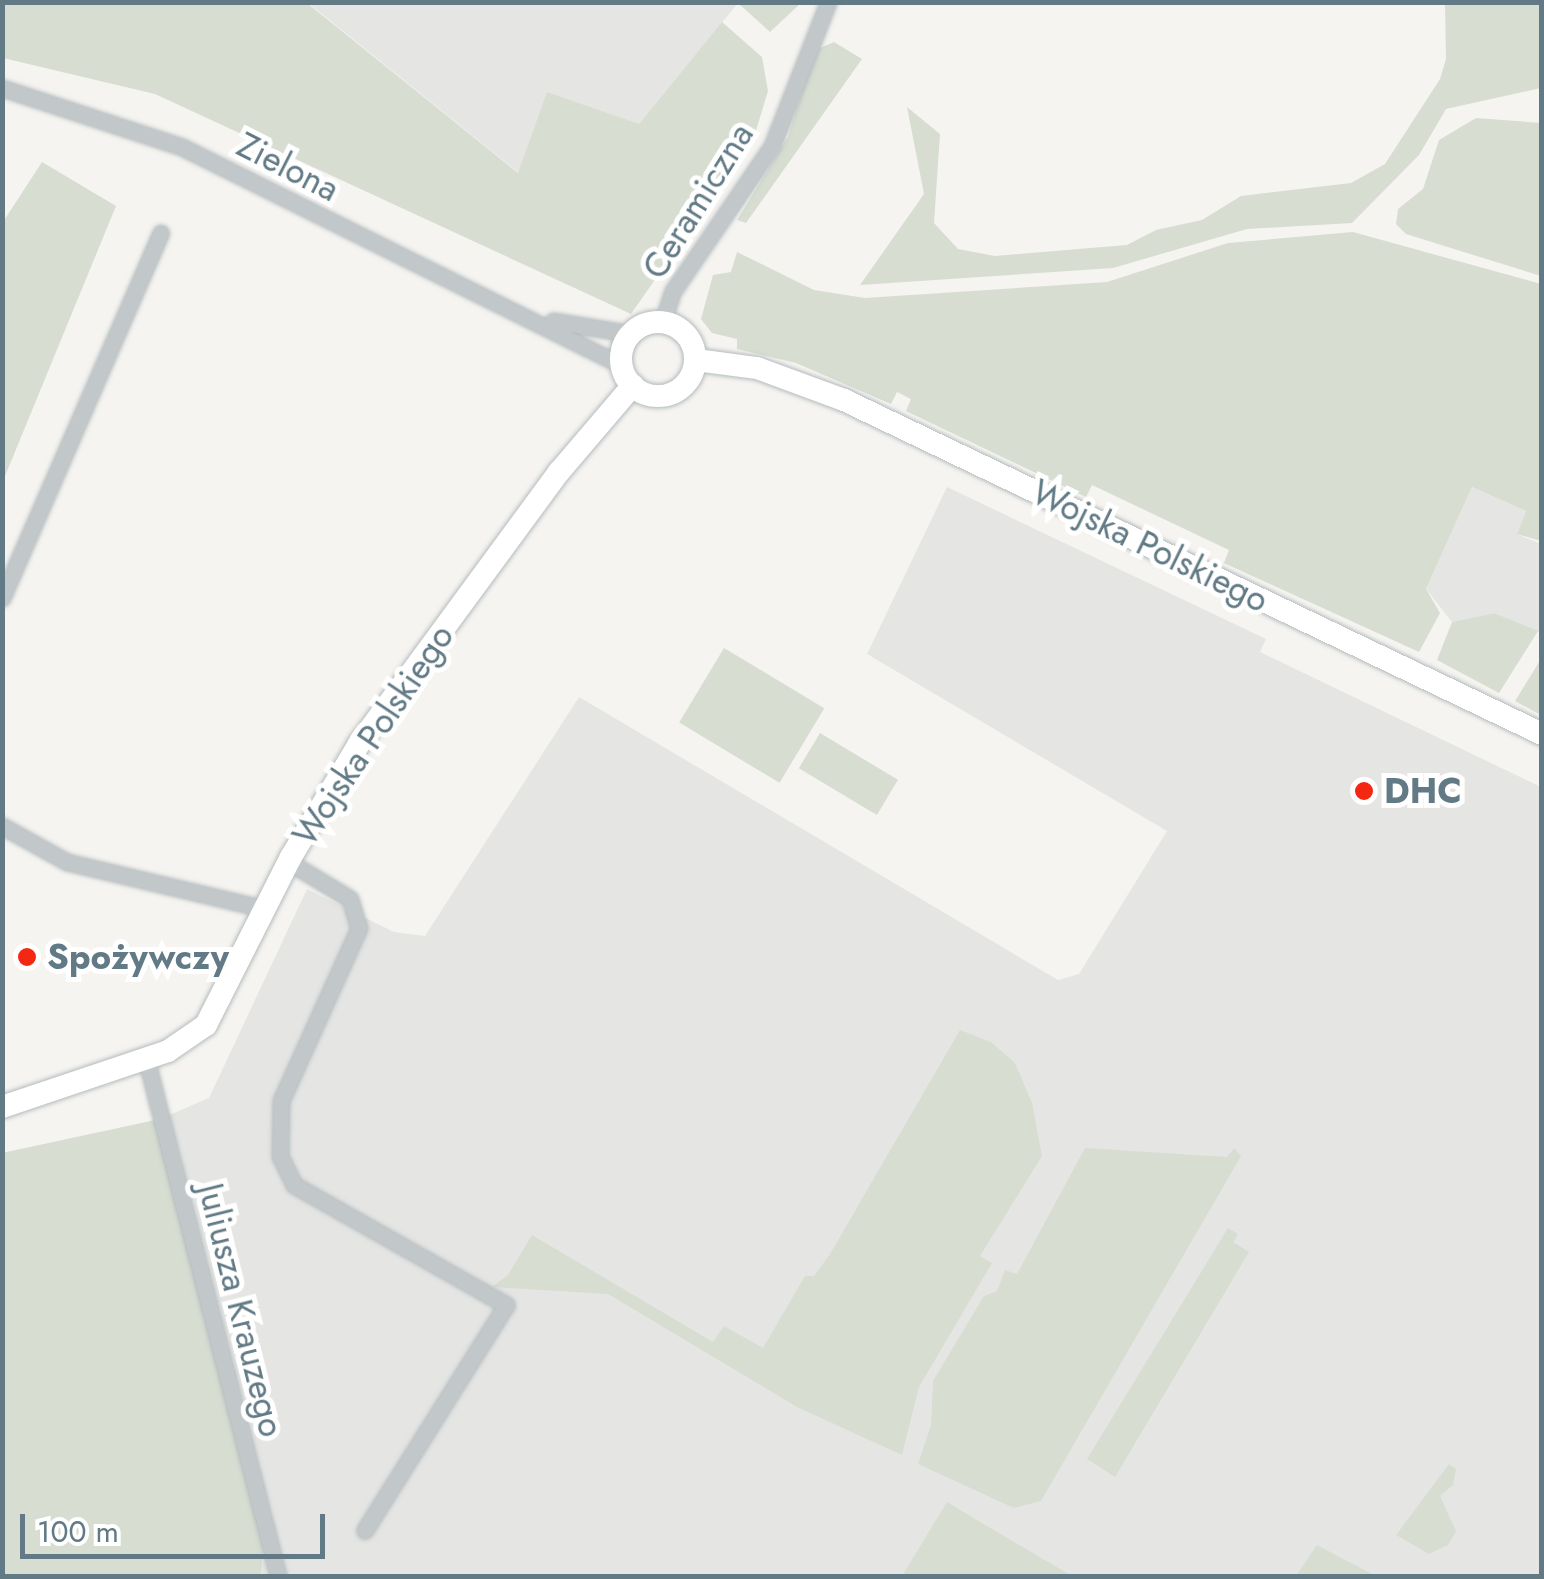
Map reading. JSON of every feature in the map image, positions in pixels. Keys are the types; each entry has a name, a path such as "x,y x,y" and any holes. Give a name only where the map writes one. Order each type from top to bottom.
{"street":[{"name":"Ceramiczna","path":"663,321 673,291 772,146 828,2"},
{"name":"Zielona","path":"2,88 182,147 401,259 539,319 627,375"},
{"path":"2,598 161,233"},
{"name":"Zielona","path":"539,319 632,334"},
{"path":"663,321 690,340 696,360 689,380 672,393 652,394 627,375 632,334 663,321"},
{"name":"Wojska Polskiego","path":"696,360 756,368 844,400 1542,734"},
{"name":"Wojska Polskiego","path":"2,1107 182,1044 206,1025 288,862 359,744 627,375"},
{"path":"2,826 68,862 266,909"},
{"path":"288,862 350,900 359,928 281,1100 280,1156 294,1185 506,1305 365,1530"},
{"name":"Juliusza Krauzego","path":"146,1058 278,1576"}],"shaded area":[{"path":"3,2 307,3 518,173 547,92 639,124 722,22 762,57 768,91 754,137 631,314 155,94 3,58"},
{"path":"307,2 738,3 639,124 519,173"},
{"path":"738,2 801,3 770,32"},
{"path":"1445,3 1541,3 1541,88 1446,109 1419,155 1352,223 1247,229 1113,268 860,285 924,194 907,107 940,134 934,223 958,249 995,256 1127,245 1156,230 1202,220 1241,196 1351,183 1385,164 1440,79 1446,59"},
{"path":"834,42 862,59 746,223 737,220 788,137 815,50"},
{"path":"1476,118 1541,123 1541,276 1406,234 1396,224 1398,209 1423,189 1439,140"},
{"path":"42,162 116,206 3,481 3,222"},
{"path":"1353,232 1541,284 1541,541 1517,534 1526,511 1472,487 1426,589 1440,613 1419,652 1224,563 1229,550 1092,485 1086,497 906,411 911,399 897,392 891,404 796,363 737,349 737,339 712,333 701,319 713,275 731,272 737,252 814,290 865,298 1107,282 1228,243"},
{"path":"947,487 1266,639 1260,652 1541,787 1541,1576 261,1576 266,1511 160,1119 209,1098 307,889 394,932 425,936 579,697 1058,980 1079,974 1167,831 867,654"},
{"path":"1472,487 1526,511 1517,534 1541,544 1541,633 1494,613 1452,622 1426,589"},
{"path":"1494,613 1538,631 1499,693 1437,660 1452,622"},
{"path":"724,648 824,708 779,783 679,723"},
{"path":"1541,659 1542,715 1515,701"},
{"path":"820,733 898,780 877,815 799,768"},
{"path":"960,1030 991,1042 1015,1063 1032,1103 1042,1156 980,1256 992,1263 919,1387 902,1455 797,1407 608,1294 492,1287 508,1275 532,1235 713,1342 724,1326 763,1348 805,1276 814,1276 830,1254"},
{"path":"160,1119 266,1511 261,1576 3,1576 2,1153"},
{"path":"1085,1148 1227,1157 1234,1148 1241,1156 1041,1501 1014,1508 918,1464 931,1425 933,1381 984,1296 997,1291 1005,1270 1017,1274"},
{"path":"1228,1228 1238,1234 1233,1242 1249,1252 1115,1477 1087,1459"},
{"path":"1449,1464 1456,1469 1453,1485 1440,1496 1456,1531 1448,1545 1429,1554 1396,1535"},
{"path":"947,1502 982,1523 1072,1576 902,1576"},
{"path":"1317,1545 1370,1573 1376,1576 1296,1576"}],"place":[{"name":"DHC","path":"1364,791"},
{"name":"Spożywczy","path":"27,957"}]}
